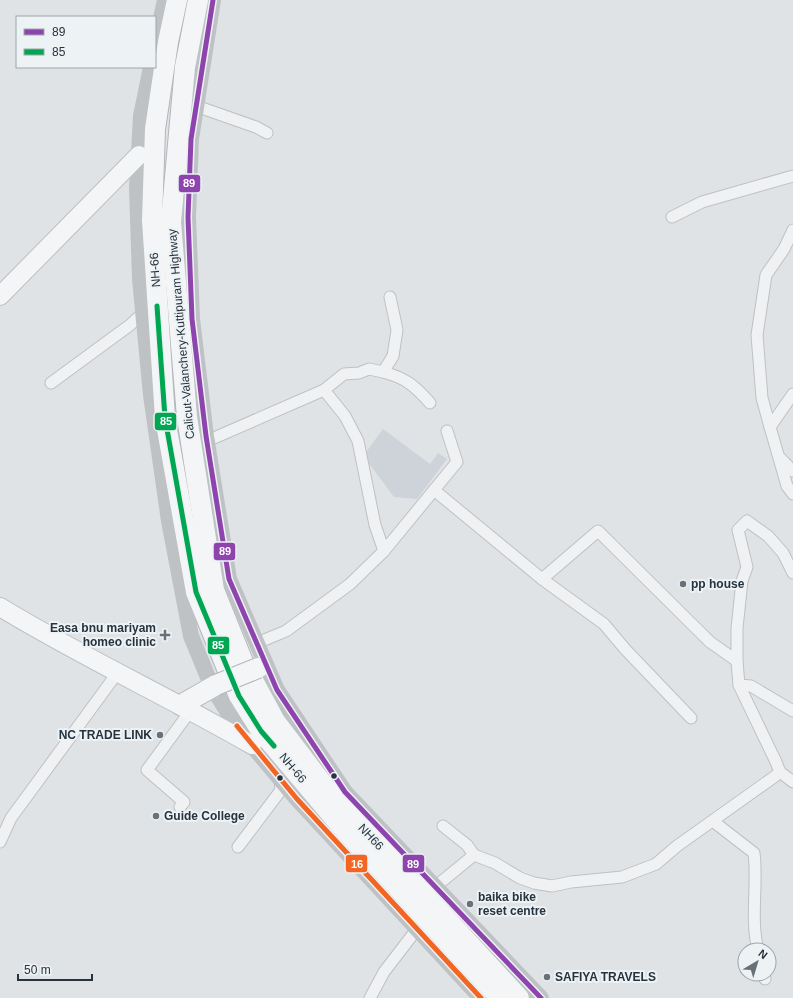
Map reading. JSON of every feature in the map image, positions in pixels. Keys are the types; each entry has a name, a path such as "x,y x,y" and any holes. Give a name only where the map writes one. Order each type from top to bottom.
{"highway":[{"name":"NH-66","path":"177,0 168,42 155,129 152,220 165,418 196,592 234,683 261,730 342,827 500,998"},
{"name":"Calicut-Valanchery-Kuttipuram Highway","path":"198,0 185,68 171,222 187,417 214,590 255,665"},
{"path":"186,707 214,686 255,665"},
{"name":"NH66","path":"255,665 275,721 325,787 520,998"}],"main road":[{"path":"0,296 139,155"},
{"path":"0,607 118,672 186,707 252,745"}],"street":[{"path":"156,41 165,0"},
{"name":"Calicut-Valanchery-Kuttipuram Highway","path":"213,0 191,140 188,217 192,320 207,441 229,579 257,643 255,665 276,690 345,792 435,887 490,942 541,998"},
{"path":"151,68 141,116 137,186 140,279 151,395 168,521 191,636 214,686 239,730 358,866 481,998"},
{"path":"196,106 256,127 267,133"},
{"path":"672,217 702,202 793,176"},
{"path":"793,230 784,249 766,275 757,335 762,398 787,486 793,494"},
{"path":"383,372 393,356 397,330 390,297"},
{"path":"51,382 143,314"},
{"path":"207,441 324,390 344,374 358,373 369,368 400,376 415,386 430,403"},
{"path":"324,390 345,416 358,442 375,525 384,551"},
{"path":"770,427 793,394"},
{"path":"257,643 286,631 350,584 384,551 457,462 447,431"},
{"path":"778,457 793,471"},
{"path":"434,490 542,579 604,624 625,649 691,718"},
{"path":"793,574 783,553 768,536 747,521 738,530 747,567 742,581 737,628 739,685 780,772 793,782"},
{"path":"542,579 598,531 710,642 737,661"},
{"path":"0,842 11,818 118,672"},
{"path":"739,685 751,686 793,711"},
{"path":"180,808 184,802 147,770 186,707"},
{"path":"444,826 468,845 474,855 495,863 520,878 534,883 552,886 571,882 622,877 656,864 677,846 714,822 780,772"},
{"path":"238,847 281,790 280,778"},
{"path":"714,822 754,854 756,868 754,937 756,942"},
{"path":"435,887 474,855"},
{"path":"370,998 384,972 417,929"}],"shaded area":[{"path":"383,429 430,464 438,453 447,459 417,499 394,497 371,466 361,459"}],"transit line":[{"name":"89","path":"213,0 191,139 188,217 192,319 206,436 229,579 277,690 345,792 541,998"},
{"name":"85","path":"157,306 165,418 196,592 239,696 261,731 274,746"},
{"name":"16","path":"237,726 297,799 481,998"}],"place":[{"name":"pp house","path":"683,584"},
{"name":"Easa bnu mariyam homeo clinic","path":"165,635"},
{"name":"NC TRADE LINK","path":"160,735"},
{"name":"Guide College","path":"156,816"},
{"name":"baika bike reset centre","path":"470,904"},
{"name":"SAFIYA TRAVELS","path":"547,977"}]}
